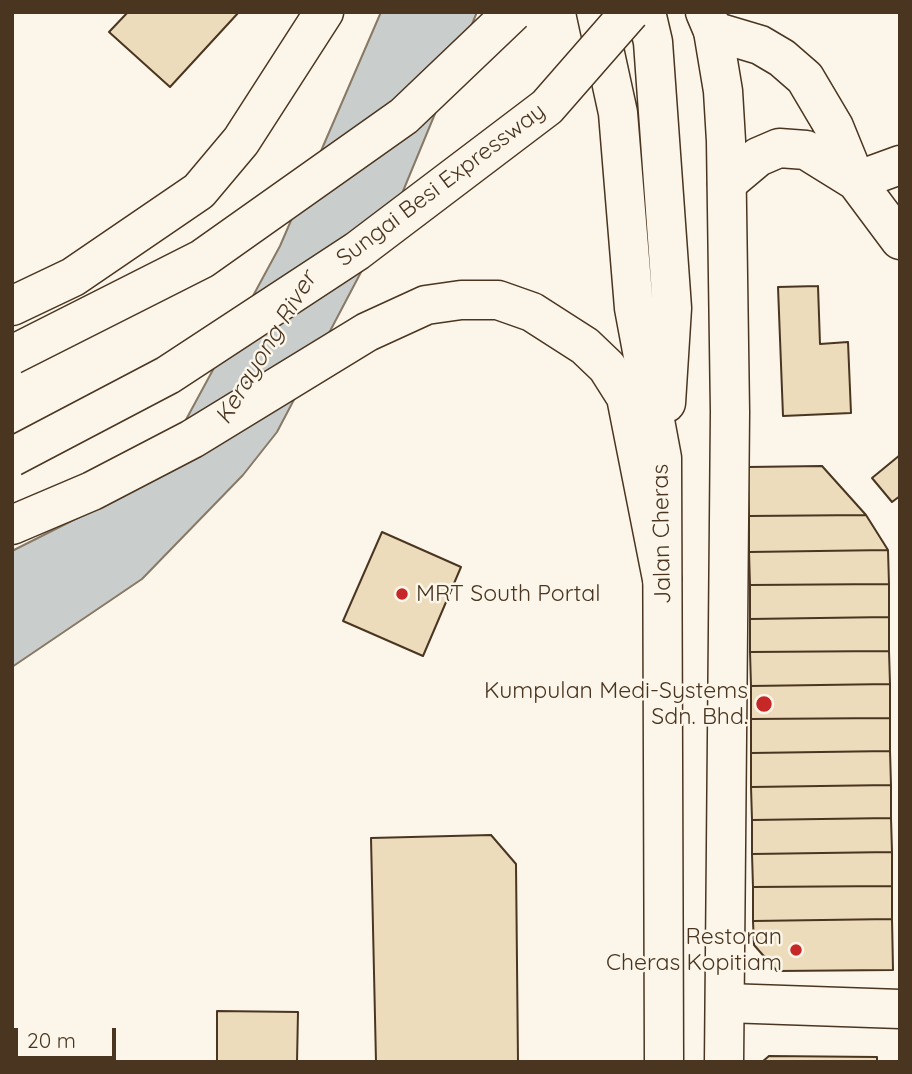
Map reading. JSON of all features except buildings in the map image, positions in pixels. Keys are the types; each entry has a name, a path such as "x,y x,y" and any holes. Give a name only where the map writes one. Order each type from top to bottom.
{"main road":[{"path":"12,306 74,277 199,191 241,141 324,12"},
{"path":"12,355 202,259 404,116 513,12"},
{"path":"718,18 727,183 730,412 724,1062"},
{"path":"662,458 672,308 625,22 718,18 782,58 805,78 834,127 856,181 900,240"},
{"name":"Sungai Besi Expressway","path":"12,457 168,375 357,251 547,107 625,22"},
{"name":"Jalan Cheras","path":"625,22 618,113 634,308 662,458 664,1062"},
{"path":"727,183 758,157 779,148 806,150 856,181"},
{"path":"856,181 900,165"},
{"path":"12,526 92,491 192,439 367,332 426,305 461,300 498,300 532,312 585,346 607,367 626,397 662,579"},
{"path":"726,1003 900,1009"}],"water":[{"name":"Kerayong River","path":"381,12 477,12 401,196 277,432 243,475 142,579 12,667 12,551 131,491 182,427 280,246"}],"place":[{"name":"MRT South Portal","path":"402,594"},
{"name":"Kumpulan Medi-Systems Sdn. Bhd.","path":"764,704"},
{"name":"Restoran Cheras Kopitiam","path":"796,950"}]}
